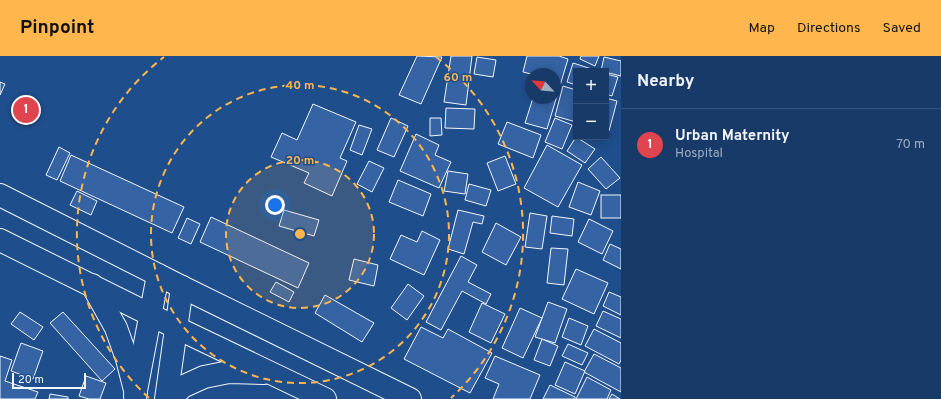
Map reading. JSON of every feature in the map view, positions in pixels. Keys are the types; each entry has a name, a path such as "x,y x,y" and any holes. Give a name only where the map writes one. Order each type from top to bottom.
{"main road":[{"path":"0,195 182,288 410,399"},
{"path":"0,240 177,328 325,399"},
{"path":"135,396 158,275"},
{"path":"92,285 116,328 127,359 135,396"},
{"path":"166,399 182,288"},
{"path":"171,399 182,387 204,376 229,372 270,373"}],"building":[{"path":"417,56 442,57 421,104 399,95"},
{"path":"451,56 472,56 466,105 444,102"},
{"path":"527,56 559,56 568,59 561,82 561,68 525,68 525,72 523,72"},
{"path":"581,56 599,56 595,66 580,59"},
{"path":"477,57 496,60 493,77 474,74"},
{"path":"604,57 621,61 621,76 609,73 609,68 602,68"},
{"path":"573,63 589,68 573,68 573,84 567,82"},
{"path":"609,75 618,77 612,96 609,95"},
{"path":"0,82 5,84 0,95"},
{"path":"563,86 573,89 573,121 555,116 558,104 561,104"},
{"path":"609,99 617,101 609,131"},
{"path":"313,104 356,122 340,158 347,161 332,196 304,183 309,173 271,157 282,133 297,140"},
{"path":"531,104 554,104 547,129 525,123"},
{"path":"446,108 475,109 474,129 445,128"},
{"path":"391,118 408,126 394,157 377,150"},
{"path":"430,118 441,118 442,135 430,136"},
{"path":"555,118 572,125 562,149 545,142"},
{"path":"507,122 541,135 533,158 498,144"},
{"path":"359,125 372,129 362,155 350,150"},
{"path":"416,134 439,145 435,155 451,162 439,188 400,171"},
{"path":"574,140 581,140 595,149 585,163 567,151"},
{"path":"547,145 582,165 558,207 524,188"},
{"path":"59,147 70,153 57,180 46,175"},
{"path":"71,155 184,207 172,233 60,181"},
{"path":"505,156 516,184 498,191 487,163"},
{"path":"601,157 620,178 606,189 588,169"},
{"path":"369,161 384,168 372,192 357,184"},
{"path":"448,171 468,174 465,194 444,191"},
{"path":"398,180 431,194 423,216 389,202"},
{"path":"578,182 600,191 591,215 569,207"},
{"path":"469,184 491,190 486,206 465,200"},
{"path":"77,191 97,201 91,215 70,205"},
{"path":"601,195 621,195 621,218 601,218"},
{"path":"284,210 319,220 314,236 279,226"},
{"path":"458,210 484,216 482,224 473,222 464,254 448,249"},
{"path":"530,213 547,216 542,249 525,247"},
{"path":"552,216 574,219 572,236 550,233"},
{"path":"211,217 309,263 298,288 200,242"},
{"path":"187,218 200,224 191,244 178,238"},
{"path":"589,219 613,231 602,254 578,242"},
{"path":"496,223 521,237 506,265 482,252"},
{"path":"422,231 440,240 424,275 390,259 401,235 417,242"},
{"path":"610,244 621,249 621,269 603,260"},
{"path":"551,248 568,249 564,285 547,283"},
{"path":"461,256 477,265 468,282 491,294 486,304 462,291 441,330 426,322"},
{"path":"354,259 378,265 374,286 349,280"},
{"path":"576,269 608,283 594,314 562,299"},
{"path":"276,282 294,292 289,302 270,292"},
{"path":"408,284 424,296 407,320 391,308"},
{"path":"609,292 621,297 621,315 603,306"},
{"path":"325,295 374,323 362,342 315,313"},
{"path":"548,302 567,309 555,343 535,337"},
{"path":"482,303 505,314 491,343 469,332"},
{"path":"520,308 542,318 523,358 502,348"},
{"path":"603,311 621,319 621,338 596,326"},
{"path":"20,312 43,327 34,340 11,324"},
{"path":"63,312 115,369 102,381 50,323"},
{"path":"569,318 588,326 581,345 562,337"},
{"path":"421,327 443,338 448,329 492,353 470,393 404,359"},
{"path":"594,329 621,343 621,360 619,364 585,346"},
{"path":"542,339 558,346 550,366 534,360"},
{"path":"21,343 43,351 33,379 11,371"},
{"path":"568,344 588,353 582,365 562,356"},
{"path":"594,354 621,368 621,392 584,372"},
{"path":"0,356 12,360 5,381 38,392 35,399 0,399"},
{"path":"495,356 540,375 530,399 493,399 499,384 485,378"},
{"path":"565,362 585,371 575,394 555,385"},
{"path":"86,376 106,383 100,399 89,399 79,396"},
{"path":"587,377 611,390 607,399 576,399"},
{"path":"550,385 575,397 575,399 543,399"},
{"path":"50,394 68,397 68,399 49,399"},
{"path":"612,394 620,399 609,399"}],"place":[{"name":"Urban Maternity","path":"26,110"}]}
